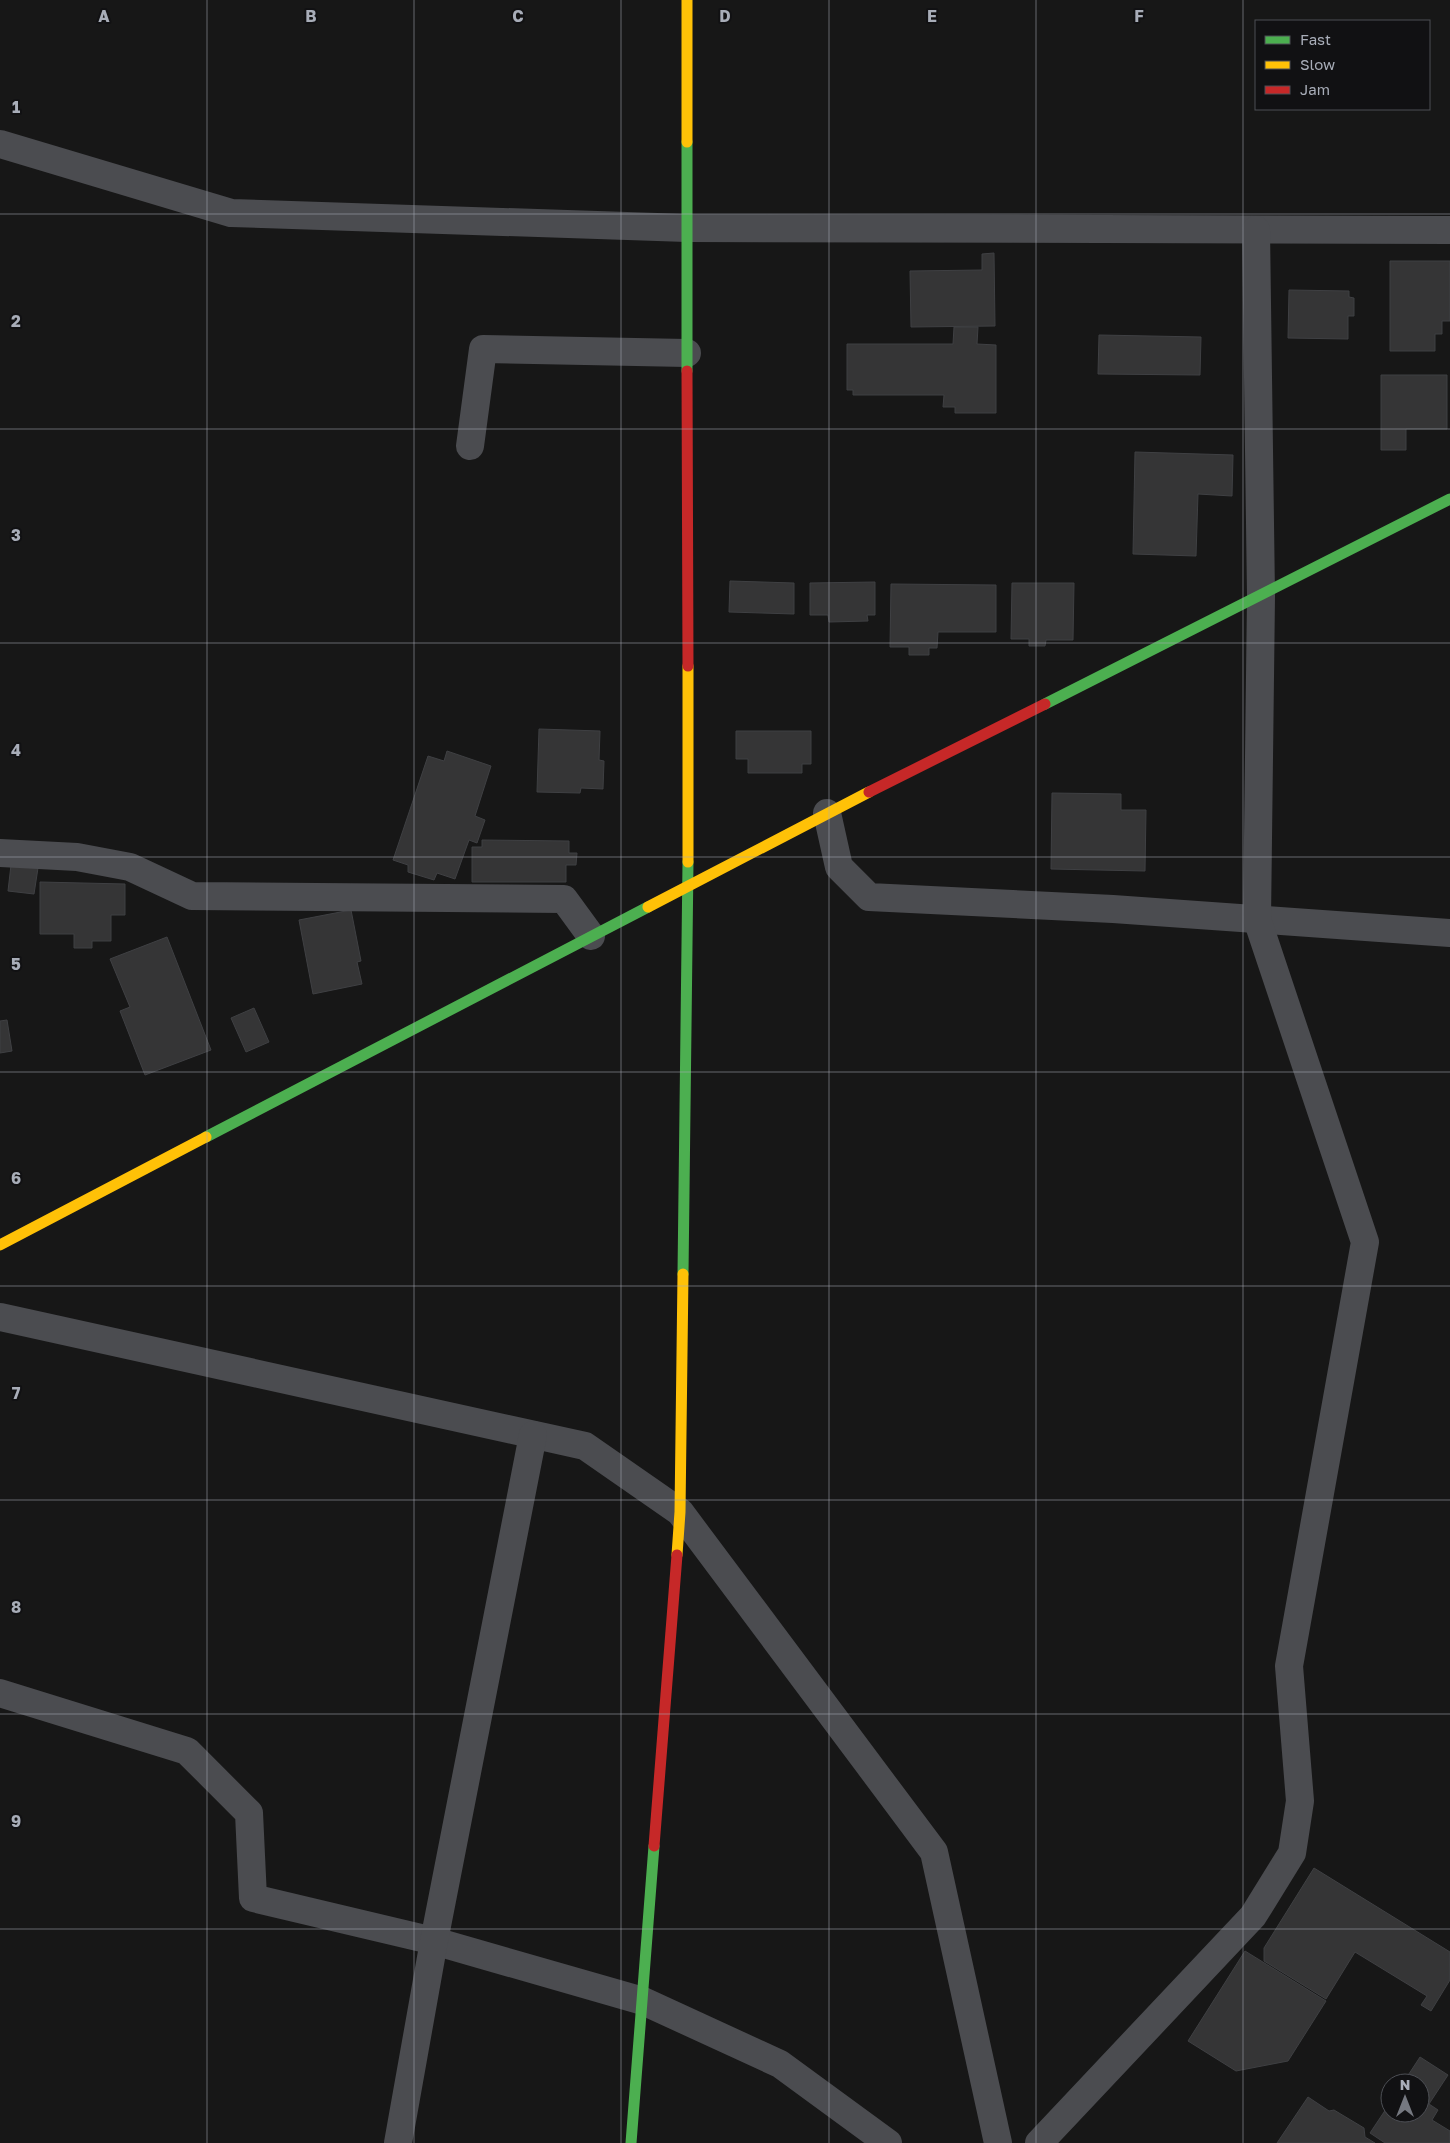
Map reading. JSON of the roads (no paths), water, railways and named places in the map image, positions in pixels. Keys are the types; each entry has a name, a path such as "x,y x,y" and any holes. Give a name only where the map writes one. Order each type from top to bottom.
{"street":[{"path":"631,2143 680,1512 688,886 687,0"},
{"path":"0,144 231,213 687,228 1450,230"},
{"path":"1039,2143 1253,1916 1292,1853 1300,1801 1289,1666 1366,1242 1257,919 1261,596 1256,230"},
{"path":"470,446 483,350 687,353"},
{"path":"0,1245 827,813 1261,596 1450,499"},
{"path":"827,813 840,867 869,897 1257,919 1450,933"},
{"path":"0,854 77,857 130,867 192,896 564,898 592,936"},
{"path":"0,1317 585,1446 680,1512 934,1852 998,2143"},
{"path":"398,2143 434,1941 533,1435"},
{"path":"0,1693 187,1751 249,1813 253,1898 434,1941 642,2001 780,2064 888,2143"}]}
